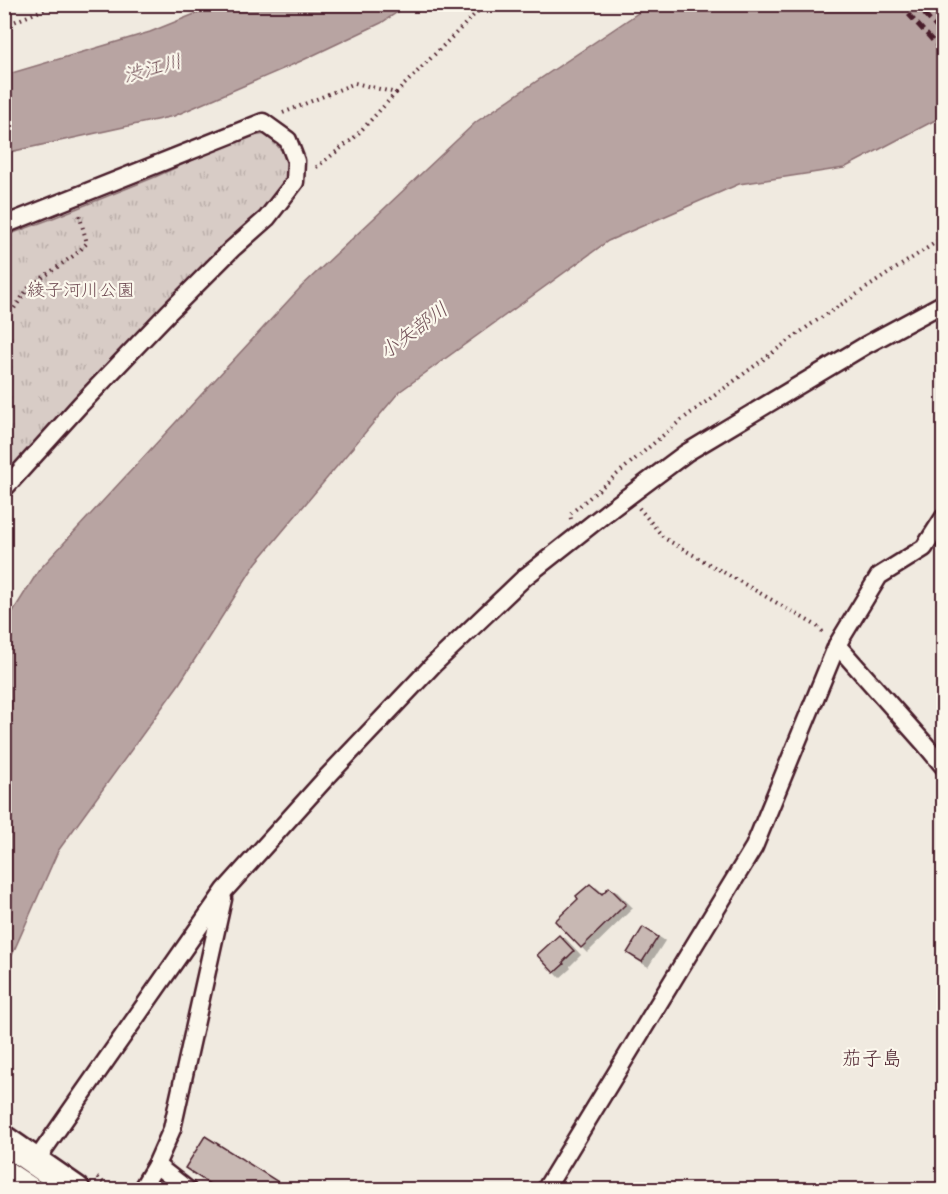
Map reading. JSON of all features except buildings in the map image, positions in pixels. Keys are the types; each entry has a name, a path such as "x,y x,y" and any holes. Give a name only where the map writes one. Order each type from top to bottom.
{"main road":[{"path":"19,1150 76,1190"}],"street":[{"path":"4,225 263,122 288,140 296,161 296,182 267,218 168,312 4,489"},
{"path":"19,1150 225,890 325,779 433,665 525,577 686,453 866,345 944,303"},
{"path":"545,1190 754,847 837,645 879,576 924,549 944,517"},
{"path":"837,645 944,767"},
{"path":"141,1190 156,1165 172,1129 225,890"},
{"path":"156,1165 188,1190"}],"path":[{"path":"4,26 57,4"},
{"path":"296,182 354,138 485,4"},
{"path":"263,122 355,83 396,93"},
{"path":"4,323 29,287 76,254 87,243 74,197"},
{"path":"573,538 570,514 680,421 810,325 944,237"},
{"path":"4,306 13,311"},
{"path":"628,496 664,538 817,626 837,645"}],"green space":[{"name":"綾子河川公園","path":"267,134 289,159 289,181 270,205 5,483 5,236 155,177 243,137"}],"water":[{"name":"渋江川","path":"217,5 408,5 381,23 301,61 174,116 5,153 5,75 150,32"},
{"name":"小矢部川","path":"650,5 943,5 943,116 844,168 739,184 608,241 399,392 256,563 179,684 58,851 5,971 5,624 39,570 301,287 476,122"}],"railway":[{"path":"899,4 944,53"},
{"path":"915,4 944,36"}],"district":[{"name":"茄子島","path":"872,1057"}]}
